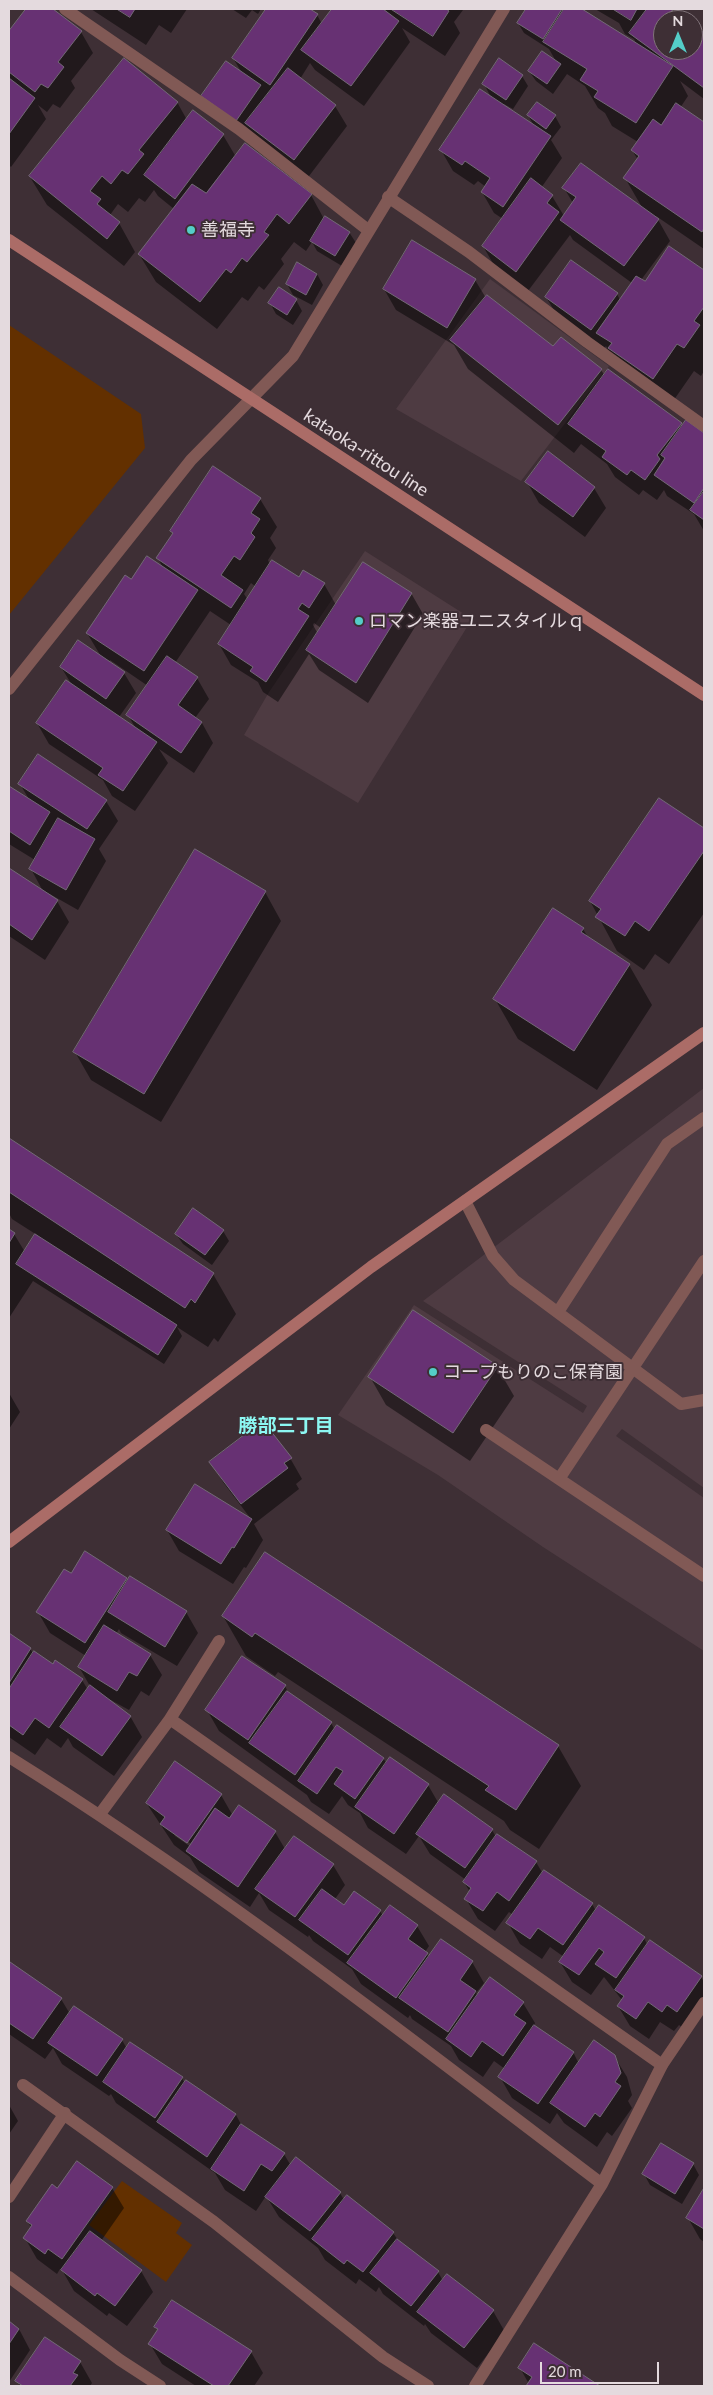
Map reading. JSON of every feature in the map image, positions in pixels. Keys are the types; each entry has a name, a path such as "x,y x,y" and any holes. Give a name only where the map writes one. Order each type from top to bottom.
{"street":[{"path":"65,9 239,129 368,230"},
{"path":"9,689 191,460 293,356 504,9"},
{"path":"388,197 469,252 587,342 704,426"},
{"name":"kataoka-rittou line","path":"9,240 704,695"},
{"path":"9,1542 371,1267 704,1034"},
{"path":"558,1312 667,1144 704,1118"},
{"path":"465,1201 493,1256 514,1280 681,1404 704,1400"},
{"path":"559,1479 704,1261"},
{"path":"486,1430 704,1576"},
{"path":"100,1814 170,1720 219,1641"},
{"path":"170,1720 662,2065"},
{"path":"9,1757 100,1814 312,1964 602,2184"},
{"path":"475,2386 602,2184 662,2065 704,2003"},
{"path":"23,2085 65,2113 214,2222 383,2357 428,2386"},
{"path":"9,2197 65,2113"},
{"path":"9,2277 120,2360 160,2386"}],"shaded area":[{"path":"490,279 609,366 521,481 396,409"},
{"path":"9,325 141,414 145,448 9,615"},
{"path":"365,551 472,619 358,803 244,735 269,692"},
{"path":"704,1088 704,1488 622,1429 616,1436 704,1498 704,1651 543,1547 438,1475 338,1415 414,1305 583,1413 587,1406 423,1301"},
{"path":"122,2181 182,2223 176,2233 192,2245 166,2282 89,2225"}],"building":[{"path":"26,9 53,9 82,31 58,62 64,67 48,88 41,84 35,92 9,72 9,31"},
{"path":"117,9 135,9 130,17"},
{"path":"266,9 310,9 318,14 270,85 232,58"},
{"path":"332,9 383,9 399,21 351,86 301,50"},
{"path":"391,9 446,9 449,11 433,36"},
{"path":"526,9 562,9 543,39 517,23"},
{"path":"564,9 582,9 653,53 653,60 663,60 673,66 636,123 594,97 598,91 580,80 587,69 543,42"},
{"path":"613,9 637,9 631,20"},
{"path":"647,9 671,10 653,10 653,51 629,33"},
{"path":"703,32 704,33 704,88 666,60 703,60"},
{"path":"542,51 561,64 547,84 528,71"},
{"path":"124,58 178,102 139,150 144,154 128,174 122,170 111,184 102,176 90,191 101,199 97,204 120,222 107,239 29,176"},
{"path":"499,58 523,75 506,100 482,84"},
{"path":"226,61 261,85 236,121 201,96"},
{"path":"288,68 336,105 294,160 245,123"},
{"path":"9,78 35,98 9,134"},
{"path":"480,89 551,136 503,207 481,192 490,178 465,161 462,165 439,150"},
{"path":"537,102 556,115 546,129 527,115"},
{"path":"676,103 704,122 704,228 702,232 623,178 639,156 631,150 653,119 661,125"},
{"path":"193,110 224,134 175,199 144,175"},
{"path":"245,143 312,194 289,224 277,214 264,232 269,235 247,262 242,258 231,273 226,269 200,302 138,254 192,184 206,193"},
{"path":"581,163 659,219 624,266 560,220 576,197 562,188"},
{"path":"531,178 553,195 547,203 559,212 516,272 482,246"},
{"path":"325,216 350,232 335,256 310,241"},
{"path":"412,240 476,279 447,328 383,289"},
{"path":"669,246 704,270 704,307 694,321 700,325 684,348 677,344 653,379 608,348 612,343 596,333 636,276 645,281"},
{"path":"571,260 618,293 591,330 545,297"},
{"path":"297,262 317,274 306,295 286,284"},
{"path":"279,287 297,299 287,315 268,303"},
{"path":"487,295 553,346 561,337 602,369 558,425 450,340"},
{"path":"608,369 682,423 657,455 660,459 645,480 631,470 627,475 602,457 606,451 568,424"},
{"path":"686,420 704,433 704,488 694,503 654,475 665,458 661,455"},
{"path":"548,451 595,487 573,517 525,482"},
{"path":"213,466 261,498 251,513 260,519 251,533 255,537 240,560 234,556 221,575 243,590 231,608 156,558 173,533 170,531"},
{"path":"704,491 704,520 690,510"},
{"path":"147,556 198,590 144,671 86,633 125,575 131,579"},
{"path":"272,560 299,577 303,570 325,583 309,608 302,603 298,609 309,616 266,682 250,671 253,667 218,644"},
{"name":"ロマン楽器ユニスタイルｑ","path":"363,562 412,593 356,683 306,650"},
{"path":"78,640 125,672 106,699 60,667"},
{"path":"167,656 198,677 178,705 202,722 181,753 126,715"},
{"path":"66,680 157,742 123,791 98,775 103,768 36,723"},
{"path":"38,754 107,800 87,829 18,784"},
{"path":"9,786 50,812 30,845 9,831"},
{"path":"659,798 704,828 704,851 649,931 635,921 625,936 595,917 601,909 589,901"},
{"path":"58,818 95,839 66,890 29,869"},
{"path":"195,849 266,891 144,1094 73,1052"},
{"path":"9,868 58,900 32,940 9,924"},
{"path":"553,908 584,928 581,932 630,964 574,1051 493,999"},
{"path":"9,1138 214,1273 195,1303 191,1299 185,1308 9,1192"},
{"path":"193,1208 224,1230 205,1255 175,1234"},
{"path":"9,1229 15,1233 9,1243"},
{"path":"35,1234 177,1325 158,1355 16,1264"},
{"name":"コープもりのこ保育園","path":"413,1310 498,1366 453,1433 368,1377"},
{"path":"263,1421 292,1458 284,1463 288,1468 241,1504 209,1462"},
{"path":"195,1484 252,1519 234,1548 232,1547 221,1564 166,1530"},
{"path":"85,1551 127,1578 85,1643 36,1612 64,1569 71,1573"},
{"path":"265,1552 559,1745 516,1810 485,1790 489,1786 255,1633 252,1637 222,1616"},
{"path":"130,1576 187,1611 165,1647 108,1612"},
{"path":"104,1625 151,1654 137,1676 129,1672 117,1691 78,1667"},
{"path":"9,1633 31,1648 9,1683"},
{"path":"34,1651 53,1664 55,1660 83,1679 49,1728 35,1718 23,1735 9,1725 9,1689"},
{"path":"242,1656 286,1685 248,1740 205,1710"},
{"path":"90,1685 131,1716 102,1756 60,1727"},
{"path":"287,1691 332,1722 295,1775 249,1743"},
{"path":"337,1725 384,1758 355,1799 334,1784 343,1771 336,1767 317,1794 298,1781"},
{"path":"390,1757 429,1784 394,1834 355,1807"},
{"path":"175,1761 222,1794 187,1843 160,1824 165,1817 146,1803"},
{"path":"444,1794 493,1829 465,1868 416,1834"},
{"path":"239,1805 276,1831 238,1887 186,1851 215,1808 229,1818"},
{"path":"497,1834 537,1861 509,1901 497,1892 483,1911 464,1899 471,1888 463,1882"},
{"path":"294,1836 334,1864 295,1917 255,1889"},
{"path":"544,1870 593,1903 563,1945 538,1928 530,1939 506,1923"},
{"path":"322,1889 344,1905 354,1891 381,1910 348,1955 299,1920"},
{"path":"390,1905 418,1925 408,1939 428,1953 396,1998 347,1963"},
{"path":"599,1905 645,1937 616,1978 595,1964 604,1952 599,1948 579,1975 559,1962"},
{"path":"441,1939 473,1961 460,1980 476,1991 448,2032 399,1998"},
{"path":"650,1940 702,1976 677,2012 667,2005 662,2012 648,2002 636,2019 617,2006 624,1996 615,1990"},
{"path":"10,1962 62,1998 33,2039 9,2023"},
{"path":"490,1977 524,2002 514,2015 526,2023 503,2056 482,2041 471,2057 446,2039"},
{"path":"74,2006 123,2039 97,2076 48,2043"},
{"path":"534,2025 574,2052 538,2104 498,2077"},
{"path":"594,2040 615,2055 621,2073 615,2082 621,2086 600,2117 595,2113 585,2127 550,2103"},
{"path":"130,2042 183,2077 155,2118 103,2082"},
{"path":"186,2080 236,2114 207,2157 157,2122"},
{"path":"241,2124 285,2153 272,2171 261,2164 244,2191 211,2169"},
{"path":"661,2143 694,2163 675,2194 642,2174"},
{"path":"296,2157 341,2192 310,2231 265,2197"},
{"path":"77,2161 113,2187 62,2259 48,2249 45,2254 23,2238 32,2225 26,2221 52,2184 57,2188"},
{"path":"704,2188 704,2229 686,2218"},
{"path":"347,2195 394,2232 363,2272 347,2260 344,2264 312,2239"},
{"path":"90,2231 142,2270 115,2306 97,2293 95,2296 61,2270"},
{"path":"397,2239 439,2271 411,2306 370,2273"},
{"path":"447,2274 494,2310 464,2348 417,2312"},
{"path":"172,2300 252,2351 228,2386 214,2386 148,2344 158,2329 154,2327"},
{"path":"9,2321 19,2329 9,2344"},
{"path":"45,2337 81,2361 73,2373 78,2375 70,2386 23,2386 15,2381"},
{"path":"534,2343 600,2386 526,2386 532,2377 518,2368"}],"place":[{"name":"善福寺","path":"191,230"},
{"name":"ロマン楽器ユニスタイルｑ","path":"359,621"},
{"name":"コープもりのこ保育園","path":"433,1372"}],"district":[{"name":"勝部三丁目","path":"286,1426"}]}
